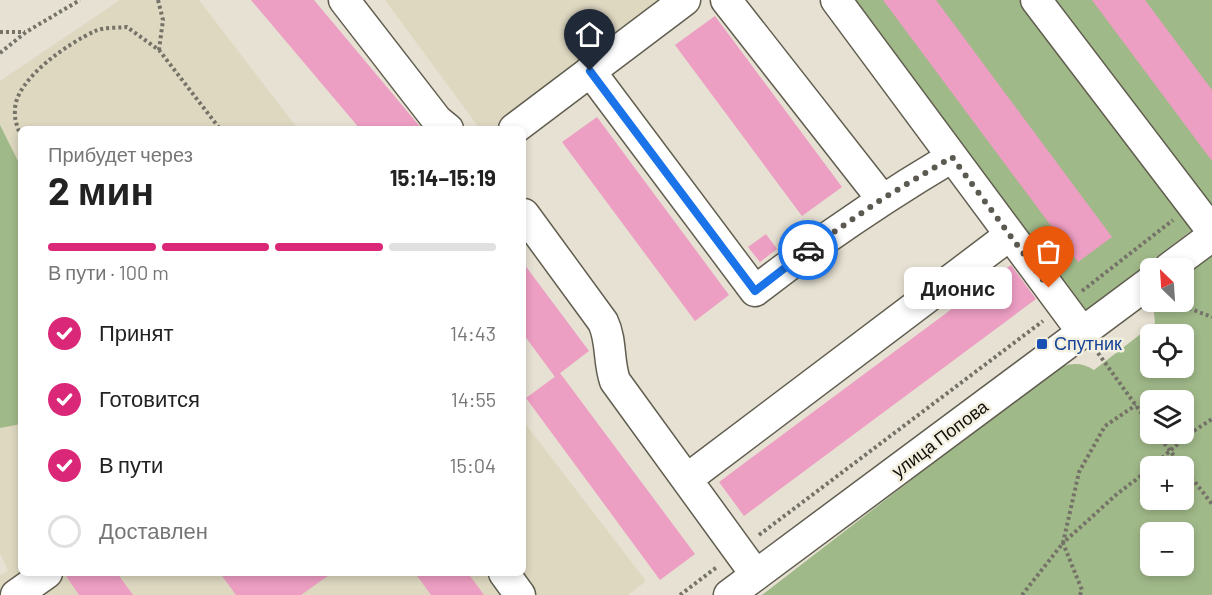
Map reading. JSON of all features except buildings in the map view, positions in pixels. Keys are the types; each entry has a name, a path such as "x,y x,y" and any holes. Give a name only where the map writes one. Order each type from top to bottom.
{"street":[{"path":"344,0 437,120 444,126"},
{"path":"518,126 685,0"},
{"path":"726,0 882,199"},
{"path":"836,0 1083,333"},
{"path":"1036,0 1212,231"},
{"path":"590,71 755,291 818,243 882,199 952,157"},
{"path":"526,217 603,322 609,335 611,365 615,381 756,575"},
{"path":"687,479 1010,235"},
{"path":"1182,258 1212,236"},
{"name":"улица Попова","path":"729,595 1140,290"},
{"path":"506,576 520,595"}],"path":[{"path":"0,53 26,32 80,0"},
{"path":"158,0 163,20 159,50"},
{"path":"18,130 14,108 25,82 56,56 96,30 127,27 159,50 218,126"},
{"path":"0,32 26,32"},
{"path":"680,595 1192,205"},
{"path":"1194,310 1212,317"},
{"path":"1083,333 1140,411"},
{"path":"1080,595 1082,591 1063,543 1079,472 1105,426 1136,405"},
{"path":"1167,456 1189,434 1212,419"},
{"path":"1164,444 1174,456"},
{"path":"1022,595 1063,543 1117,494 1140,477"},
{"path":"1194,481 1212,504"}],"shaded area":[{"path":"120,0 199,0 296,126 18,126 18,576 526,576 526,425 646,581 628,595 0,595 0,575 8,571 0,553 0,81"},
{"path":"385,0 665,0 500,126 478,126"}],"green space":[{"path":"847,0 1212,0 1212,215 1155,258 1140,258 1140,269 1082,313"},
{"path":"0,125 18,161 18,425 0,428"},
{"path":"1212,248 1212,595 762,595 1051,372 1072,364 1083,365 1094,370 1140,335 1140,378 1194,378 1194,324 1155,323 1154,312 1194,312 1194,260"}],"way so far":[{"path":"808,250 882,199 952,157 1049,288"}],"place":[{"name":"Дионис","path":"1049,288"},
{"name":"Спутник","path":"1042,344"}],"route":[{"path":"590,71 755,291 808,250"}]}
